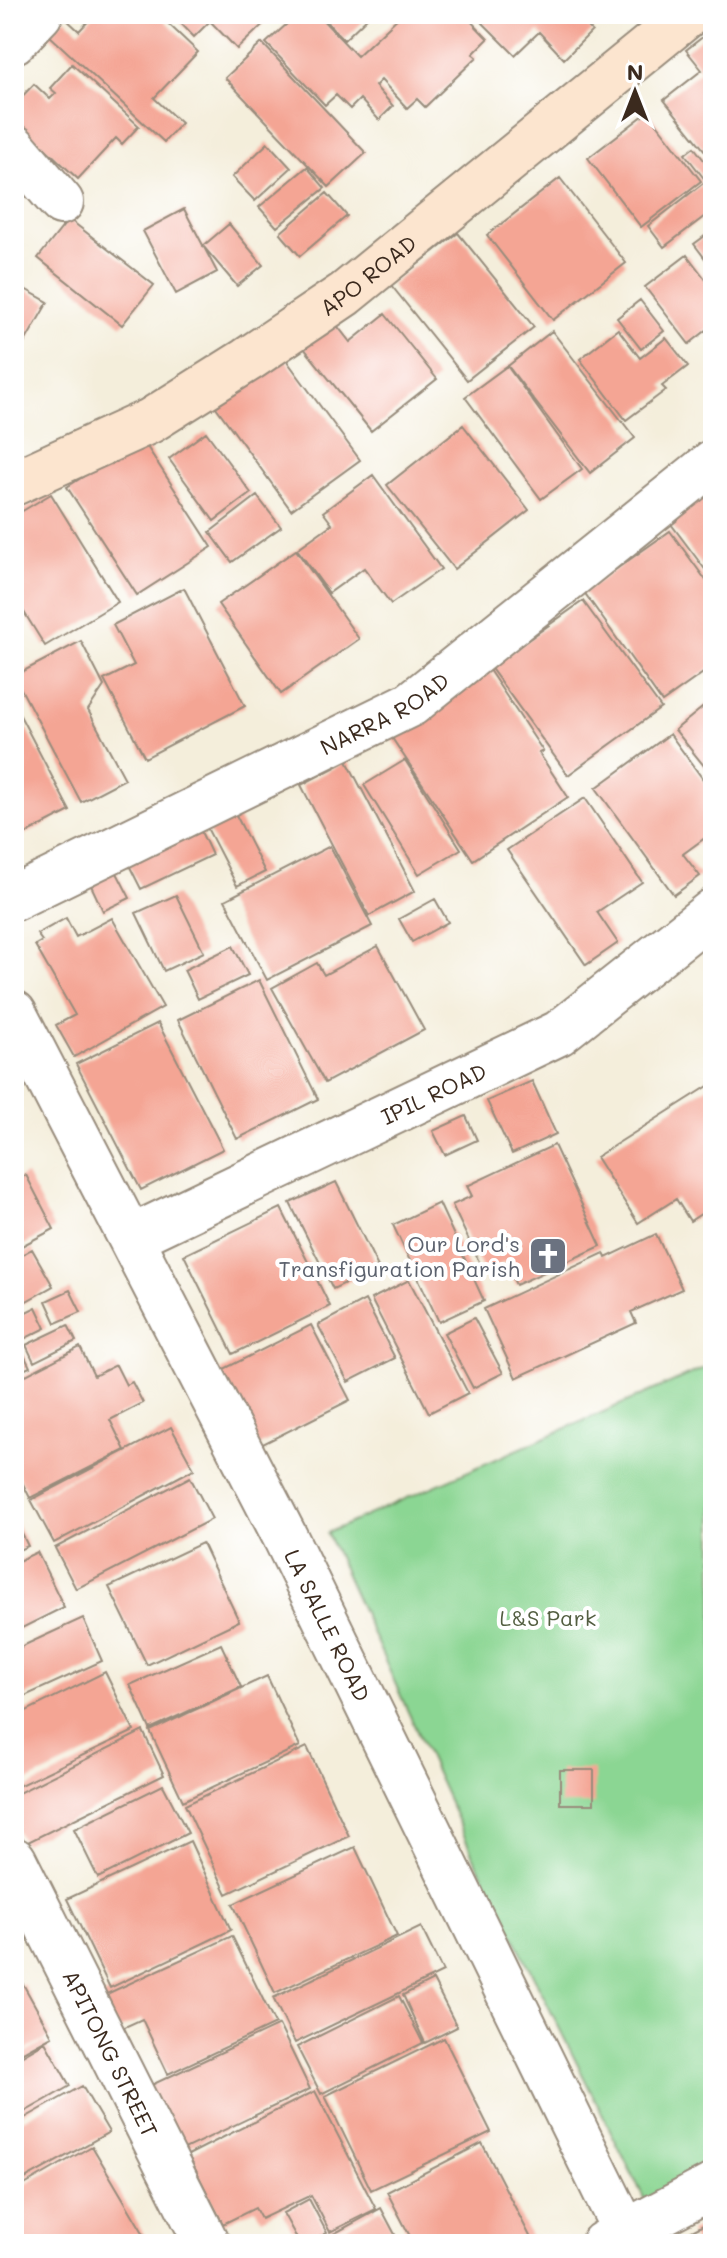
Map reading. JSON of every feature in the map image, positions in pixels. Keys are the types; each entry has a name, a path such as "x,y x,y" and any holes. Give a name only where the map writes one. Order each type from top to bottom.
{"street":[{"path":"14,41 40,14"},
{"name":"APO ROAD","path":"14,483 150,421 345,294 689,14"},
{"path":"14,147 61,202"},
{"name":"NARRA ROAD","path":"14,898 411,704 713,462"},
{"name":"IPIL ROAD","path":"132,1237 559,1033 713,911"},
{"name":"LA SALLE ROAD","path":"14,1013 285,1537 620,2240"},
{"name":"APITONG STREET","path":"14,1860 207,2244"},
{"path":"620,2240 713,2186"}],"green space":[{"name":"L&S Park","path":"713,1364 713,2195 658,2226 472,1853 327,1533"}],"building":[{"path":"95,14 158,14 198,52 154,98 181,123 164,142 49,35 65,18 79,31"},
{"path":"172,14 274,14 237,49 210,21 194,37"},
{"path":"298,14 317,14 357,56 402,14 464,14 488,39 473,54 477,57 425,107 417,99 407,108 381,80 375,86 393,106 379,120 360,99 350,109 336,95 325,105 266,43"},
{"path":"319,14 371,14 344,40"},
{"path":"474,14 575,14 592,31 564,59 539,32 515,55"},
{"path":"713,29 713,161 664,100 702,70 686,50"},
{"path":"262,43 366,153 329,187 225,78"},
{"path":"72,64 139,126 122,144 116,138 78,179 14,119 14,105 34,84 50,99 56,93 50,88"},
{"path":"648,112 701,181 641,227 588,158"},
{"path":"268,143 291,168 255,201 232,177"},
{"path":"694,147 713,172 713,210 664,247 648,226 706,181 685,154"},
{"path":"307,167 325,188 277,227 259,207"},
{"path":"560,178 626,263 553,320 487,235"},
{"path":"327,193 347,216 300,256 280,233"},
{"path":"184,209 217,272 176,294 143,231"},
{"path":"69,219 154,285 122,325 38,258"},
{"path":"229,224 263,265 237,286 203,246"},
{"path":"713,230 713,269 694,244"},
{"path":"458,233 534,327 467,380 391,285"},
{"path":"687,255 713,289 713,325 689,344 645,287"},
{"path":"14,283 48,302 14,361"},
{"path":"640,300 664,331 641,349 617,318"},
{"path":"385,314 437,379 371,431 299,342 331,318 350,342"},
{"path":"618,329 640,358 666,338 688,366 662,386 666,390 626,420 580,359"},
{"path":"552,331 635,438 590,473 508,366"},
{"path":"284,357 360,460 291,510 216,407"},
{"path":"507,366 582,469 541,499 465,397"},
{"path":"463,425 529,510 454,569 387,485"},
{"path":"206,432 251,493 214,521 169,459"},
{"path":"142,439 212,547 137,595 67,487"},
{"path":"373,475 441,569 391,604 364,568 329,593 297,549 332,524 323,512"},
{"path":"713,475 713,580 662,512"},
{"path":"51,494 118,602 45,646 14,596 14,516"},
{"path":"257,496 281,527 232,562 210,532"},
{"path":"670,531 713,590 713,666 662,702 584,592"},
{"path":"296,550 359,639 281,694 218,604"},
{"path":"184,588 245,706 145,758 104,680 134,665 113,625"},
{"path":"583,601 661,708 568,775 490,667"},
{"path":"81,641 104,686 88,710 125,779 81,802 14,676"},
{"path":"483,661 543,751 539,753 568,797 473,860 384,726"},
{"path":"713,699 713,777 675,730"},
{"path":"14,704 70,811 14,840"},
{"path":"670,734 713,793 713,832 683,854 700,876 674,895 596,788"},
{"path":"405,760 461,849 419,874 364,785"},
{"path":"347,761 415,891 369,916 301,785"},
{"path":"585,798 642,882 597,912 618,943 586,965 507,850"},
{"path":"233,809 265,872 237,886 205,824"},
{"path":"196,821 212,855 141,889 124,855"},
{"path":"330,846 372,926 267,980 225,900"},
{"path":"114,867 130,898 103,911 88,879"},
{"path":"176,895 204,952 164,971 136,913"},
{"path":"435,899 448,922 412,942 399,919"},
{"path":"66,918 76,937 112,918 163,1007 74,1057 56,1025 75,1015 35,945 42,941 37,934"},
{"path":"233,946 248,975 198,999 184,970"},
{"path":"378,946 424,1030 325,1083 272,988 317,963 324,975"},
{"path":"259,980 318,1099 237,1139 178,1020"},
{"path":"158,1023 223,1149 141,1190 76,1064"},
{"path":"532,1081 556,1134 512,1154 487,1101"},
{"path":"713,1083 713,1206 690,1221 676,1199 638,1223 596,1157"},
{"path":"466,1116 477,1140 445,1155 433,1131"},
{"path":"554,1145 601,1246 516,1285 505,1262 484,1272 452,1205 472,1196 467,1186"},
{"path":"26,1175 54,1229 14,1250 14,1181"},
{"path":"336,1182 378,1267 333,1289 290,1203"},
{"path":"439,1203 484,1301 439,1322 393,1225"},
{"path":"281,1208 330,1306 233,1354 184,1255"},
{"path":"656,1234 682,1289 631,1312 636,1323 516,1378 484,1309 604,1253 606,1258"},
{"path":"32,1249 53,1286 14,1308 14,1259"},
{"path":"409,1280 468,1393 429,1413 371,1299"},
{"path":"70,1290 81,1312 56,1323 46,1301"},
{"path":"365,1300 395,1358 348,1382 318,1325"},
{"path":"36,1307 46,1328 24,1339 14,1318"},
{"path":"474,1318 503,1373 473,1388 444,1333"},
{"path":"68,1325 76,1341 34,1362 26,1345"},
{"path":"311,1325 350,1400 259,1446 220,1371"},
{"path":"14,1335 30,1367 14,1374"},
{"path":"80,1347 94,1376 116,1365 126,1385 132,1382 143,1403 110,1420 125,1450 30,1498 14,1466 14,1381"},
{"path":"171,1427 194,1469 54,1543 31,1500"},
{"path":"190,1477 212,1519 76,1589 55,1548"},
{"path":"14,1518 28,1546 14,1552"},
{"path":"202,1543 239,1621 147,1665 109,1587"},
{"path":"37,1552 64,1607 14,1632 14,1563"},
{"path":"83,1618 102,1661 14,1701 14,1650"},
{"path":"221,1644 241,1687 150,1729 130,1685"},
{"path":"105,1672 134,1731 14,1788 14,1717"},
{"path":"267,1676 300,1746 183,1801 150,1731"},
{"path":"143,1731 164,1775 24,1844 14,1825 14,1795"},
{"path":"307,1747 349,1836 227,1894 185,1805"},
{"path":"560,1770 594,1770 594,1804 560,1804"},
{"path":"163,1785 188,1833 98,1878 74,1829"},
{"path":"190,1841 231,1930 110,1988 67,1899"},
{"path":"355,1847 397,1936 275,1993 233,1904"},
{"path":"421,1927 443,1972 295,2043 273,1998"},
{"path":"232,1936 275,2024 168,2074 142,2019 114,2032 98,1998"},
{"path":"433,1980 457,2027 425,2043 403,1995"},
{"path":"23,1984 52,2036 14,2057 14,1989"},
{"path":"399,1996 423,2043 321,2094 297,2047"},
{"path":"279,2025 310,2089 174,2154 143,2089"},
{"path":"444,2038 491,2132 371,2190 325,2096"},
{"path":"45,2042 70,2086 14,2118 14,2060"},
{"path":"82,2086 109,2132 14,2185 14,2124"},
{"path":"315,2091 376,2209 330,2232 311,2195 261,2219 255,2208 223,2224 188,2155"},
{"path":"482,2143 534,2244 414,2244 387,2192"},
{"path":"92,2146 148,2241 142,2244 14,2244 14,2191"},
{"path":"309,2199 327,2233 307,2244 300,2244 283,2213"},
{"path":"381,2208 400,2244 315,2244"},
{"path":"713,2220 713,2244 696,2244 690,2232"}],"place":[{"name":"Our Lord's Transfiguration Parish","path":"548,1256"}]}
